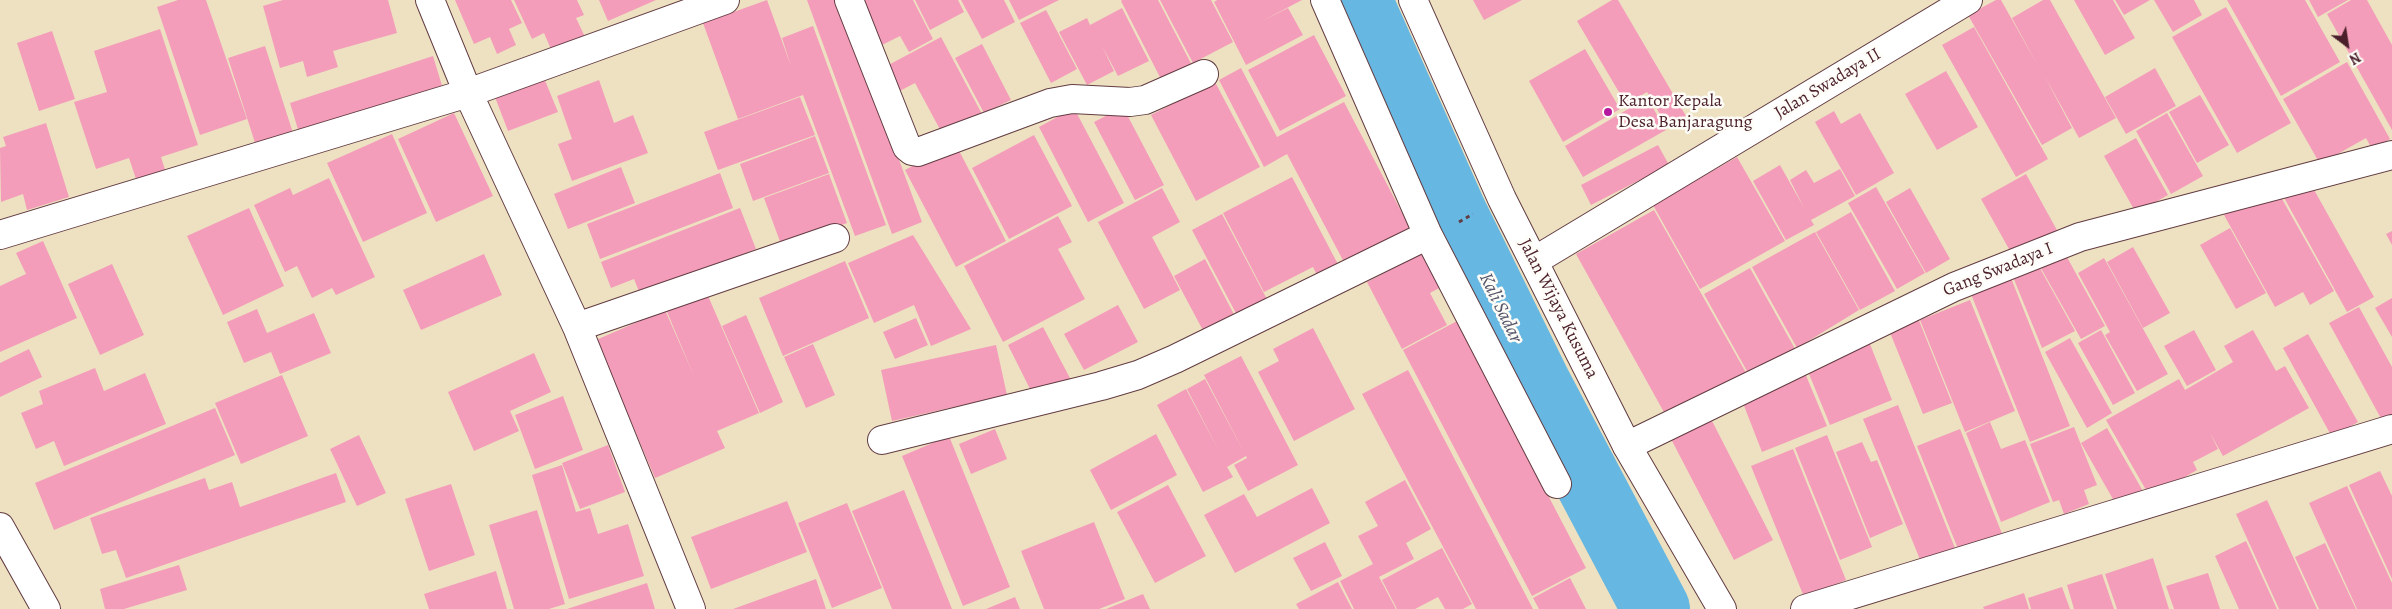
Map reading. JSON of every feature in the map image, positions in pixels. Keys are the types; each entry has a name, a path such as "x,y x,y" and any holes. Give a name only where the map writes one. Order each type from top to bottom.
{"street":[{"path":"430,0 468,93 577,328 691,609"},
{"path":"0,235 468,93 725,0"},
{"path":"849,0 907,148 912,151 918,152 1050,103 1072,99 1130,102 1145,100 1204,74"},
{"path":"1325,0 1428,235 1556,484"},
{"name":"Jalan Wijaya Kusuma","path":"1412,0 1502,199 1627,446 1722,609"},
{"name":"Jalan Swadaya II","path":"1534,261 1968,0"},
{"name":"Gang Swadaya I","path":"1627,446 1954,287 2080,237 2392,155"},
{"path":"882,440 1138,375 1175,359 1428,235"},
{"path":"577,328 835,238"},
{"path":"1805,609 2392,428"},
{"path":"0,527 46,609"}],"building":[{"path":"178,0 206,0 247,119 200,135 157,7"},
{"path":"283,0 388,0 397,33 333,51 338,67 307,77 303,61 280,68 263,6"},
{"path":"455,0 511,0 522,23 509,29 516,45 497,54 490,37 474,44"},
{"path":"514,0 577,0 584,15 576,18 586,39 553,54 544,33 532,39"},
{"path":"599,0 656,0 608,21"},
{"path":"767,0 791,66 782,38 813,26 886,225 855,236 803,95 738,119 703,23"},
{"path":"807,0 840,0 922,222 892,234"},
{"path":"853,0 913,0 933,39 909,52 900,36 878,47"},
{"path":"915,0 958,0 964,12 930,30"},
{"path":"961,0 1004,0 1015,22 982,39"},
{"path":"1009,0 1059,0 1019,20"},
{"path":"1122,0 1158,0 1195,71 1165,87"},
{"path":"1160,0 1211,0 1233,42 1193,63"},
{"path":"1217,0 1302,0 1262,21 1288,8 1303,35 1246,65 1214,2"},
{"path":"1473,0 1522,0 1484,20"},
{"path":"1612,0 1618,0 1686,116 1668,128 1647,92 1626,104 1577,21"},
{"path":"1996,0 2001,0 2038,66 2012,18 2043,0 2050,0 2116,118 2079,138 2044,75 2072,128 2042,145 1968,15"},
{"path":"2074,0 2113,0 2135,38 2105,55"},
{"path":"2115,0 2150,0 2124,15"},
{"path":"2154,0 2194,0 2202,15 2173,32"},
{"path":"2227,0 2305,0 2340,62 2281,96"},
{"path":"2309,0 2348,0 2318,17"},
{"path":"2351,0 2367,0 2392,45 2392,130 2327,14"},
{"path":"2226,7 2291,123 2237,153 2172,37"},
{"path":"1122,8 1149,61 1118,76 1102,46 1114,71 1087,85 1059,32 1087,18 1090,25"},
{"path":"1046,10 1077,69 1051,83 1020,23"},
{"path":"1974,27 2048,159 2016,177 1942,45"},
{"path":"160,29 198,145 161,157 167,176 138,185 129,158 96,169 74,102 107,92 94,51"},
{"path":"52,31 75,99 39,111 17,43"},
{"path":"1314,35 1346,96 1280,131 1248,70"},
{"path":"941,37 982,114 943,135 915,83 892,95 879,70"},
{"path":"982,44 1011,100 984,113 955,58"},
{"path":"265,46 293,133 256,146 228,58"},
{"path":"1585,49 1620,109 1563,142 1529,81"},
{"path":"433,56 443,89 300,136 290,103"},
{"path":"2347,62 2390,139 2372,149 2366,138 2320,164 2283,99"},
{"path":"1241,68 1277,137 1344,102 1412,232 1346,266 1287,154 1264,167 1219,80"},
{"path":"2155,68 2176,106 2126,134 2105,97"},
{"path":"1946,71 1978,127 1937,150 1905,94"},
{"path":"544,78 558,112 508,131 495,97"},
{"path":"599,80 614,123 633,115 648,153 572,181 558,144 572,139 557,96"},
{"path":"1215,82 1260,167 1196,201 1151,115"},
{"path":"2200,95 2229,145 2197,163 2169,112"},
{"path":"800,97 815,135 718,170 704,132"},
{"path":"1647,98 1666,130 1583,177 1565,146"},
{"path":"1123,107 1164,185 1135,200 1094,122"},
{"path":"1074,108 1124,203 1088,222 1039,127"},
{"path":"1834,111 1841,124 1860,113 1894,173 1856,195 1815,122"},
{"path":"454,113 493,196 436,222 398,139"},
{"path":"2167,113 2203,176 2171,194 2136,131"},
{"path":"46,123 69,197 27,210 23,194 1,202 0,148 6,146 3,137"},
{"path":"392,134 427,213 363,242 327,163"},
{"path":"1034,135 1072,206 1009,239 972,168"},
{"path":"815,136 829,173 753,201 740,164"},
{"path":"2136,138 2168,195 2136,213 2104,156"},
{"path":"955,143 1006,241 956,267 905,170"},
{"path":"1658,145 1669,165 1591,205 1581,185"},
{"path":"1737,157 1785,241 1700,289 1653,205"},
{"path":"1780,165 1804,208 1790,180 1806,170 1814,183 1840,169 1855,196 1811,220 1814,225 1786,240 1753,181"},
{"path":"621,167 635,203 568,229 554,194"},
{"path":"720,173 733,208 600,259 587,224"},
{"path":"829,174 847,223 782,247 764,198"},
{"path":"2026,174 2058,232 2014,258 1981,199"},
{"path":"1292,177 1341,270 1320,281 1313,267 1264,292 1223,213"},
{"path":"329,178 375,277 336,295 332,288 312,298 297,266 285,272 254,205 290,188 293,195"},
{"path":"2308,179 2374,297 2347,312 2282,194"},
{"path":"1876,187 1925,273 1897,289 1848,203"},
{"path":"1162,188 1180,222 1152,237 1180,290 1144,309 1098,222"},
{"path":"1910,188 1950,259 1926,273 1886,202"},
{"path":"2277,190 2334,291 2310,305 2303,292 2275,307 2224,215 2250,200"},
{"path":"249,208 284,286 223,315 187,236"},
{"path":"740,208 756,249 640,294 634,279 611,288 601,262"},
{"path":"1654,210 1749,378 1670,423 1576,254"},
{"path":"1851,212 1895,291 1860,310 1816,232"},
{"path":"1222,214 1270,305 1240,321 1192,230"},
{"path":"1058,216 1072,242 1058,249 1085,299 1003,342 964,266"},
{"path":"2230,228 2266,293 2236,309 2200,245"},
{"path":"2392,231 2392,245 2386,234"},
{"path":"1815,232 1859,310 1797,348 1752,267"},
{"path":"913,235 971,329 931,346 914,305 874,323 848,263"},
{"path":"43,241 77,318 0,352 0,286 26,274 16,253"},
{"path":"2133,247 2170,313 2143,328 2107,262"},
{"path":"2063,250 2105,326 2081,339 2038,263"},
{"path":"1425,252 1443,286 1430,293 1447,325 1402,349 1367,282"},
{"path":"484,254 502,295 421,330 403,290"},
{"path":"2104,258 2168,374 2137,391 2105,335 2110,332 2078,273"},
{"path":"1205,259 1238,322 1207,338 1174,276"},
{"path":"845,261 869,318 783,356 759,298"},
{"path":"2037,263 2075,331 2042,348 2013,277"},
{"path":"112,264 144,335 100,355 68,284"},
{"path":"1750,268 1799,356 1753,382 1704,294"},
{"path":"2011,278 2070,426 2030,442 1971,294"},
{"path":"705,289 759,413 717,431 725,448 655,478 596,340 665,310 694,376 665,307"},
{"path":"2392,298 2392,337 2375,308"},
{"path":"1970,300 2015,411 1965,432 1920,320"},
{"path":"1118,305 1138,342 1084,370 1064,334"},
{"path":"2359,307 2392,367 2392,419 2384,424 2329,323"},
{"path":"257,309 267,333 314,313 331,353 280,374 271,352 244,363 227,322"},
{"path":"746,315 783,402 760,413 722,326"},
{"path":"916,318 928,345 895,359 883,332"},
{"path":"1918,318 1952,403 1923,414 1889,330"},
{"path":"1457,321 1586,568 1532,596 1403,350"},
{"path":"1043,327 1071,380 1035,399 1008,345"},
{"path":"1313,328 1355,409 1294,441 1258,372 1279,361 1273,349"},
{"path":"2101,330 2135,393 2113,405 2078,343"},
{"path":"2194,330 2216,370 2187,386 2164,346"},
{"path":"2253,330 2276,371 2285,366 2309,408 2223,456 2210,433 2218,449 2193,462 2197,470 2150,497 2106,420 2179,379 2185,390 2233,362 2224,346"},
{"path":"2308,334 2358,422 2332,437 2283,348"},
{"path":"2070,338 2112,413 2087,428 2045,352"},
{"path":"813,344 835,395 806,408 784,357"},
{"path":"1870,344 1892,400 1830,425 1807,369"},
{"path":"996,345 1007,395 892,421 881,370"},
{"path":"29,349 42,377 0,397 0,363"},
{"path":"534,353 551,392 510,411 519,431 474,451 448,392"},
{"path":"1241,356 1298,465 1248,491 1234,465 1247,458 1204,375"},
{"path":"95,368 104,391 145,373 166,424 64,466 54,441 36,449 21,413 43,404 39,391"},
{"path":"1408,370 1533,609 1476,609 1362,394"},
{"path":"1805,373 1827,426 1762,452 1741,398"},
{"path":"282,375 308,436 241,464 215,403"},
{"path":"1205,379 1246,456 1227,467 1233,477 1203,492 1157,405 1186,389 1219,451 1187,389"},
{"path":"563,396 583,450 535,469 515,415"},
{"path":"1898,405 1957,553 1923,567 1863,419"},
{"path":"215,408 235,455 54,530 35,483"},
{"path":"1710,417 1773,540 1734,560 1670,437"},
{"path":"1990,422 2001,449 2025,440 2050,502 2001,522 1966,433"},
{"path":"2074,427 2097,485 2084,490 2089,504 2064,514 2059,500 2053,502 2030,444"},
{"path":"2107,428 2144,493 2118,508 2081,443"},
{"path":"995,429 1007,459 971,474 959,444"},
{"path":"1960,429 2003,536 1960,554 1917,446"},
{"path":"1156,434 1177,475 1111,510 1090,470"},
{"path":"359,435 386,493 357,506 330,449"},
{"path":"1827,435 1872,547 1840,560 1795,448"},
{"path":"949,436 1010,587 963,606 902,456"},
{"path":"1862,442 1871,462 1877,460 1903,524 1870,538 1836,452"},
{"path":"608,445 625,492 580,509 562,463"},
{"path":"1793,449 1846,580 1804,597 1751,466"},
{"path":"562,465 576,512 590,508 598,534 628,524 644,576 569,599 532,475"},
{"path":"2380,471 2392,496 2392,579 2349,485"},
{"path":"336,473 346,502 126,578 116,550 102,554 90,518 205,478 209,490 232,482 240,507"},
{"path":"1405,480 1431,529 1406,543 1414,559 1379,577 1396,609 1354,609 1340,581 1373,564 1358,536 1378,526 1365,502"},
{"path":"451,484 475,555 429,571 405,499"},
{"path":"1168,485 1206,556 1155,583 1117,512"},
{"path":"2347,486 2392,583 2392,609 2357,609 2309,503"},
{"path":"1312,488 1330,523 1235,573 1204,515 1244,494 1257,517"},
{"path":"904,490 952,609 892,609 852,511"},
{"path":"2267,500 2317,609 2279,609 2236,514"},
{"path":"787,501 807,552 711,589 691,537"},
{"path":"847,503 882,588 832,608 798,523"},
{"path":"537,510 565,604 549,609 514,609 489,525"},
{"path":"1094,522 1125,599 1099,609 1044,609 1021,551"},
{"path":"2246,541 2277,609 2239,609 2215,556"},
{"path":"1325,542 1342,576 1311,591 1293,558"},
{"path":"2325,543 2356,609 2319,609 2295,557"},
{"path":"1442,548 1472,604 1463,609 1445,609 1438,597 1415,609 1397,609 1382,580"},
{"path":"2153,558 2169,609 2117,609 2105,574"},
{"path":"179,565 187,590 124,609 105,609 100,589"},
{"path":"496,571 507,609 429,609 424,594"},
{"path":"2208,573 2220,609 2174,609 2166,586"},
{"path":"2102,574 2114,609 2074,609 2067,585"},
{"path":"1570,578 1586,609 1539,609 1533,598"},
{"path":"816,579 826,609 733,609"},
{"path":"1338,582 1352,609 1299,609 1296,604"},
{"path":"647,583 655,609 567,609"},
{"path":"2062,587 2070,609 2031,609 2028,598"},
{"path":"2024,593 2029,609 1984,609 1983,607"},
{"path":"1143,594 1150,609 1106,609"},
{"path":"1015,597 1020,609 986,609"}],"waterway":[{"name":"Kali Sadar","path":"1358,0 1453,213 1537,384 1656,609"}],"place":[{"name":"Kantor Kepala Desa Banjaragung","path":"1608,112"}]}
